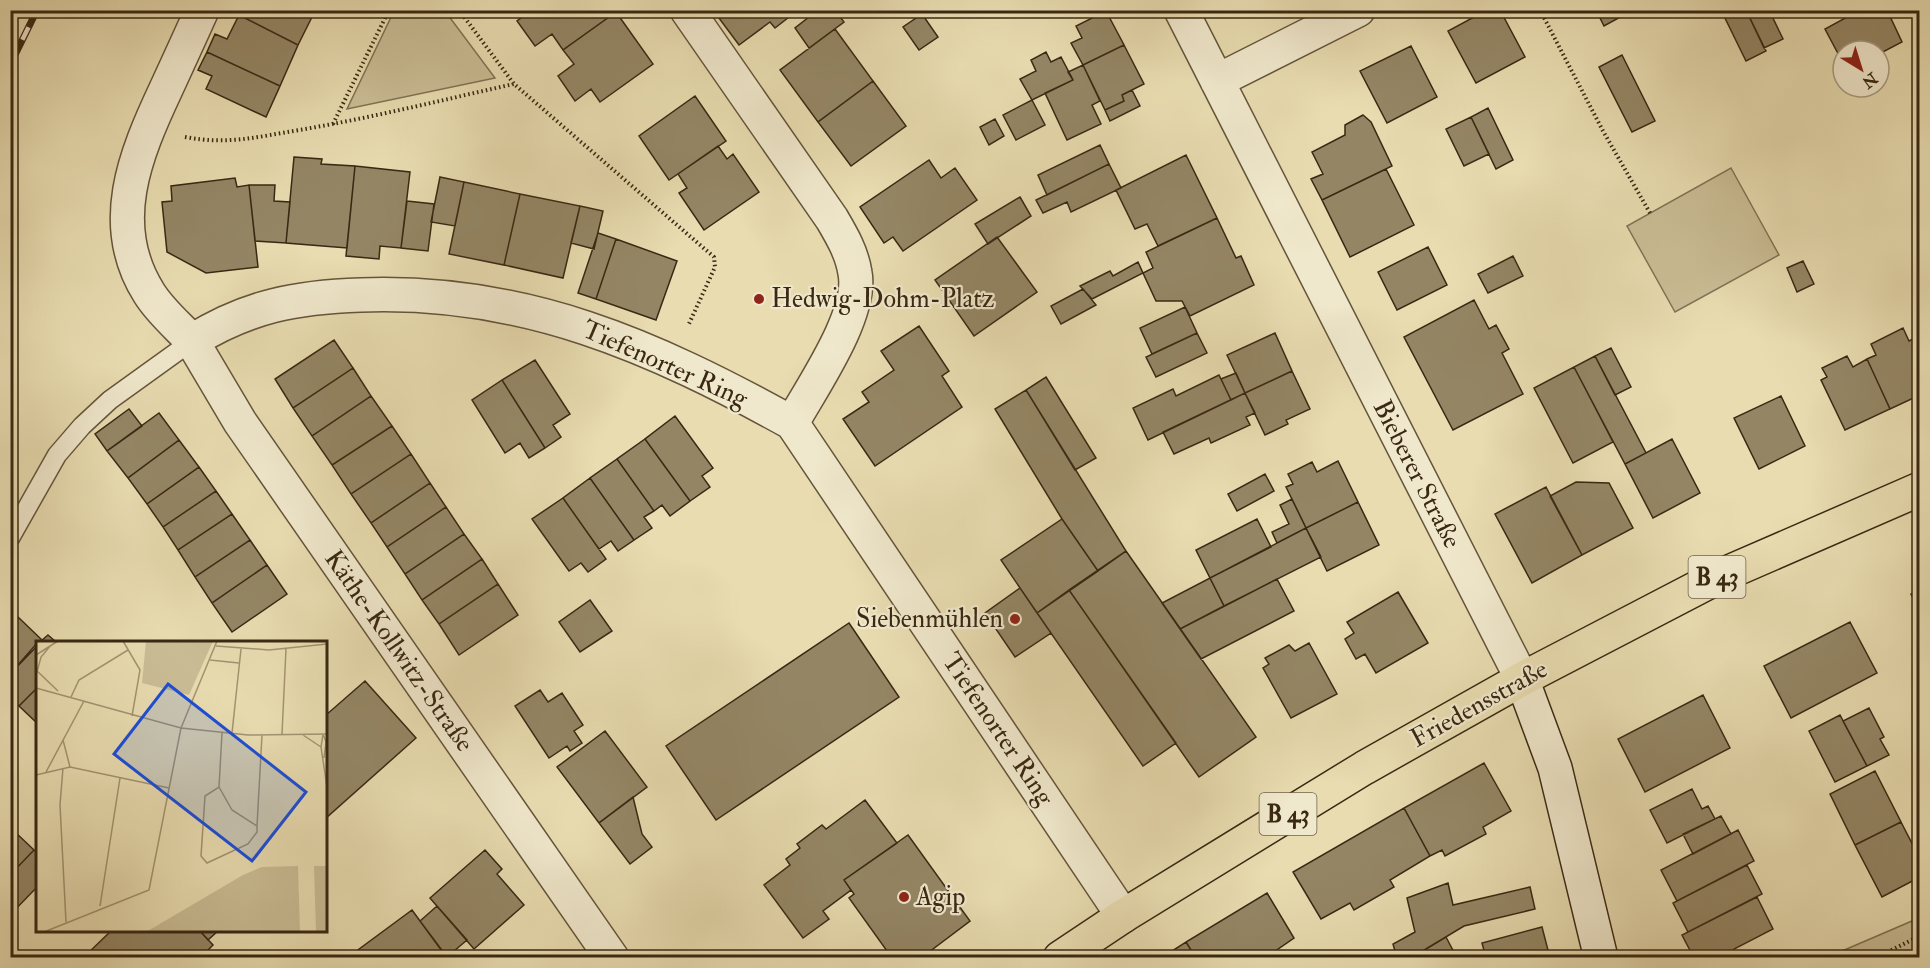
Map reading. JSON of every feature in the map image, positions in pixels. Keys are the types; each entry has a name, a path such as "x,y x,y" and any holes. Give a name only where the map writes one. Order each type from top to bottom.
{"main road":[{"name":"Friedensstraße","path":"1060,957 1364,768 1522,679 1720,576 1920,489"}],"street":[{"path":"192,340 150,295 140,275 132,252 127,199 148,126 202,10"},
{"path":"687,10 832,219 848,248 856,275 852,310 792,423"},
{"name":"Bieberer Straße","path":"1181,10 1522,679 1555,768 1601,957"},
{"path":"1217,81 1358,10"},
{"name":"Tiefenorter Ring","path":"192,340 257,309 292,301 332,296 412,294 446,297 519,309 609,335 672,361 792,423 1124,916"},
{"name":"Käthe-Kollwitz-Straße","path":"192,340 247,432 612,957"}],"lane":[{"path":"10,538 57,455 82,426 110,400 192,340"}],"path":[{"path":"333,124 389,10"},
{"path":"459,10 514,84 714,257 715,267 672,361"},
{"path":"1540,10 1603,131 1650,213"},
{"path":"148,126 182,136 225,142 333,124 514,84"},
{"path":"1875,957 1920,936"}],"shaded area":[{"path":"394,11 445,11 495,78 347,109"},
{"path":"1731,168 1779,255 1675,312 1627,226"},
{"path":"1919,918 1919,957 1828,957"}],"building":[{"path":"229,10 310,10 314,13 298,45"},
{"path":"532,10 615,10 616,12 563,50 552,34 535,46 517,21"},
{"path":"713,10 798,10 775,28 770,22 739,45"},
{"path":"818,10 835,10 844,22 809,48 795,28"},
{"path":"1487,10 1500,10 1525,57 1476,83 1448,31"},
{"path":"1596,10 1633,10 1604,26"},
{"path":"1721,10 1746,10 1766,51 1746,61"},
{"path":"1746,10 1769,10 1783,39 1764,48"},
{"path":"1860,10 1887,10 1902,42 1891,48 1891,39 1831,40 1825,29"},
{"path":"1106,11 1124,45 1083,65 1071,43 1082,38 1076,26"},
{"path":"616,12 653,64 600,102 591,89 575,101 558,76 574,64 563,50"},
{"path":"922,14 938,37 919,50 903,27"},
{"path":"239,15 298,45 280,86 207,52 215,34 227,39"},
{"path":"835,29 873,81 818,122 780,70"},
{"path":"1124,45 1144,84 1122,95 1124,101 1105,110 1083,65"},
{"path":"1411,46 1437,97 1387,123 1360,71"},
{"path":"207,52 280,86 266,117 206,89 212,76 198,70"},
{"path":"1046,52 1051,62 1061,57 1073,80 1032,100 1020,79 1036,71 1031,60"},
{"path":"1622,55 1655,121 1632,132 1599,67"},
{"path":"1083,65 1100,101 1092,105 1101,124 1067,140 1045,93 1073,80 1068,72"},
{"path":"873,81 906,126 851,166 818,122"},
{"path":"1132,90 1140,106 1110,121 1105,110 1124,101 1122,95"},
{"path":"695,96 726,141 669,180 639,136"},
{"path":"1032,100 1045,125 1016,140 1003,115"},
{"path":"1488,108 1513,160 1496,169 1471,117"},
{"path":"1363,115 1371,122 1392,166 1322,200 1311,179 1323,174 1312,152 1345,135 1345,125"},
{"path":"1471,117 1489,154 1464,166 1446,129"},
{"path":"995,119 1004,136 989,145 980,127"},
{"path":"1100,145 1109,164 1047,195 1038,175"},
{"path":"718,146 727,159 733,154 759,192 704,230 679,193 687,188 678,174"},
{"path":"1186,155 1217,218 1158,246 1147,224 1135,229 1116,190"},
{"path":"294,157 322,159 321,164 355,166 347,248 286,243"},
{"path":"929,160 941,178 955,168 977,200 903,251 893,237 884,243 860,207"},
{"path":"1109,164 1121,188 1071,212 1067,202 1043,213 1036,200"},
{"path":"355,166 410,172 401,248 380,246 379,259 346,256"},
{"path":"1386,169 1414,225 1350,257 1322,200"},
{"path":"440,177 464,182 455,226 431,222"},
{"path":"235,178 237,187 249,185 258,267 206,273 167,252 162,202 172,201 171,186"},
{"path":"464,182 520,194 504,265 449,254"},
{"path":"249,185 275,185 274,201 290,202 286,243 255,241"},
{"path":"520,194 580,206 563,278 504,265"},
{"path":"1020,197 1031,216 988,244 975,224"},
{"path":"407,201 434,204 428,251 401,248"},
{"path":"580,206 603,211 594,249 571,243"},
{"path":"1217,218 1236,258 1241,256 1254,285 1190,316 1182,301 1156,301 1143,273 1153,268 1146,252"},
{"path":"598,233 616,239 596,299 578,293"},
{"path":"997,237 1037,292 974,336 935,280"},
{"path":"616,239 677,261 656,320 596,299"},
{"path":"1428,247 1447,285 1397,310 1378,272"},
{"path":"1513,256 1523,276 1488,293 1478,274"},
{"path":"1803,261 1814,284 1797,292 1787,268"},
{"path":"1138,262 1143,273 1092,299 1080,286 1110,271 1113,276"},
{"path":"1083,289 1096,305 1061,324 1051,306"},
{"path":"1474,300 1489,329 1496,325 1509,349 1502,353 1523,394 1453,430 1404,337"},
{"path":"1185,307 1197,333 1152,354 1140,328"},
{"path":"919,326 949,371 942,376 962,407 875,466 843,419 869,402 862,392 894,370 881,351"},
{"path":"1903,328 1909,341 1917,337 1920,343 1920,395 1890,409 1867,359 1876,355 1871,344"},
{"path":"1197,333 1207,353 1156,377 1146,357"},
{"path":"1275,333 1292,371 1245,393 1227,355"},
{"path":"334,340 353,368 293,408 275,379"},
{"path":"1611,348 1631,387 1615,395 1595,356"},
{"path":"1595,356 1646,453 1625,464 1574,367"},
{"path":"1847,356 1853,367 1867,359 1890,409 1845,430 1821,380 1827,377 1822,368"},
{"path":"535,360 570,414 553,425 561,437 545,448 502,380"},
{"path":"1574,367 1613,442 1573,463 1534,388"},
{"path":"353,368 371,396 312,436 293,408"},
{"path":"1292,371 1310,409 1286,420 1288,424 1265,435 1245,393"},
{"path":"1236,373 1245,393 1231,400 1221,379"},
{"path":"1219,375 1231,400 1148,440 1133,408 1173,389 1176,396"},
{"path":"1046,377 1096,458 1075,470 1026,390"},
{"path":"502,380 545,448 529,458 520,443 505,453 472,400"},
{"path":"1026,390 1126,551 1098,571 1062,519 995,409"},
{"path":"1245,393 1255,413 1246,417 1250,425 1211,443 1209,438 1174,454 1163,432"},
{"path":"371,396 392,426 332,465 312,436"},
{"path":"1781,396 1805,446 1759,469 1734,418"},
{"path":"129,409 142,426 107,451 95,434"},
{"path":"159,413 179,440 128,478 107,451"},
{"path":"675,416 713,468 702,476 710,487 690,501 645,439"},
{"path":"392,426 411,454 351,494 332,465"},
{"path":"645,439 690,501 670,516 662,505 654,511 617,459"},
{"path":"1672,439 1700,493 1653,518 1625,464"},
{"path":"179,440 199,467 147,504 128,478"},
{"path":"411,454 430,483 371,523 351,494"},
{"path":"617,459 654,511 644,517 652,528 634,540 590,478"},
{"path":"1338,461 1358,502 1306,528 1286,487 1293,484 1288,474 1312,462 1317,472"},
{"path":"199,467 216,491 163,527 147,504"},
{"path":"1265,474 1274,491 1237,511 1228,494"},
{"path":"590,478 634,540 618,551 611,541 599,549 563,498"},
{"path":"1576,482 1609,483 1633,528 1582,555 1550,496"},
{"path":"430,483 446,507 387,547 371,523"},
{"path":"1546,487 1582,555 1532,583 1495,514"},
{"path":"216,491 232,514 178,550 163,527"},
{"path":"563,498 606,559 588,572 581,563 569,571 532,519"},
{"path":"1292,499 1306,528 1277,543 1272,532 1289,524 1280,505"},
{"path":"1358,502 1379,545 1327,571 1306,528"},
{"path":"446,507 464,534 405,574 387,547"},
{"path":"232,514 250,540 195,577 178,550"},
{"path":"1062,519 1098,571 1037,613 1001,560"},
{"path":"1257,519 1271,547 1210,578 1196,550"},
{"path":"1306,528 1321,557 1224,606 1210,578"},
{"path":"464,534 482,559 422,600 405,574"},
{"path":"250,540 267,565 212,603 195,577"},
{"path":"1126,551 1256,737 1199,777 1069,590"},
{"path":"482,559 498,584 439,624 422,600"},
{"path":"267,565 287,594 232,632 212,603"},
{"path":"1210,578 1224,606 1180,629 1162,603"},
{"path":"1277,579 1294,611 1201,659 1180,629"},
{"path":"498,584 518,615 459,655 439,624"},
{"path":"1020,588 1051,633 1015,657 985,613"},
{"path":"1069,590 1176,743 1143,766 1037,613"},
{"path":"1920,590 1920,613 1911,594"},
{"path":"1398,592 1428,643 1376,673 1365,654 1356,659 1345,639 1354,633 1347,622"},
{"path":"590,600 612,631 580,652 559,622"},
{"path":"18,617 42,640 36,641 36,644 10,674 10,625"},
{"path":"1850,622 1877,673 1791,718 1764,666"},
{"path":"849,623 899,697 716,820 666,746"},
{"path":"48,635 55,641 41,641"},
{"path":"1309,643 1337,694 1291,718 1263,668 1269,664 1265,658 1289,645 1295,651"},
{"path":"36,647 36,689 19,706 10,699 10,674"},
{"path":"365,681 416,738 327,817 327,714"},
{"path":"36,689 36,722 19,706"},
{"path":"540,690 548,702 562,693 583,725 574,731 582,743 570,751 567,746 549,758 515,706"},
{"path":"1703,695 1730,748 1645,792 1618,739"},
{"path":"1869,708 1884,737 1880,739 1889,755 1867,766 1843,721"},
{"path":"1840,715 1867,766 1835,782 1809,731"},
{"path":"605,731 647,787 599,823 557,767"},
{"path":"1484,763 1511,811 1483,827 1486,834 1445,856 1442,850 1430,856 1404,808"},
{"path":"1875,771 1901,822 1855,845 1830,794"},
{"path":"1692,789 1702,809 1708,806 1715,819 1667,843 1650,810"},
{"path":"633,797 642,834 652,847 630,864 599,823"},
{"path":"865,800 897,843 844,880 851,890 823,911 829,919 803,938 764,885 790,865 786,859 800,848 797,844 822,825 826,829"},
{"path":"1404,808 1430,856 1390,880 1394,887 1354,910 1350,903 1321,919 1293,872"},
{"path":"1721,816 1731,834 1693,854 1683,834"},
{"path":"1901,822 1920,859 1920,877 1882,897 1855,845"},
{"path":"1738,830 1754,861 1677,901 1661,870"},
{"path":"15,832 34,850 10,875 10,836"},
{"path":"908,835 970,921 921,958 892,958 849,898 854,894 844,880"},
{"path":"34,850 36,852 36,888 11,914 10,875"},
{"path":"485,850 502,869 497,874 524,905 474,949 430,898"},
{"path":"1747,865 1762,894 1688,932 1673,903"},
{"path":"1448,883 1453,905 1530,887 1535,909 1464,926 1411,958 1397,958 1393,944 1415,932 1407,898"},
{"path":"1267,893 1294,938 1265,958 1196,958 1186,942"},
{"path":"1757,897 1773,929 1734,949 1736,954 1728,958 1694,958 1682,935"},
{"path":"437,906 467,940 447,957 420,921"},
{"path":"412,910 447,958 347,958"},
{"path":"1542,927 1550,958 1486,958 1482,943"},
{"path":"110,932 201,932 213,945 200,958 83,958"},
{"path":"201,932 217,932 208,940"},
{"path":"1446,937 1457,958 1411,958"},
{"path":"1186,942 1196,958 1161,958"}],"railway":[{"path":"10,65 37,10"}],"place":[{"name":"Hedwig-Dohm-Platz","path":"759,299"},
{"name":"Siebenmühlen","path":"1015,619"},
{"name":"Agip","path":"904,897"}]}
